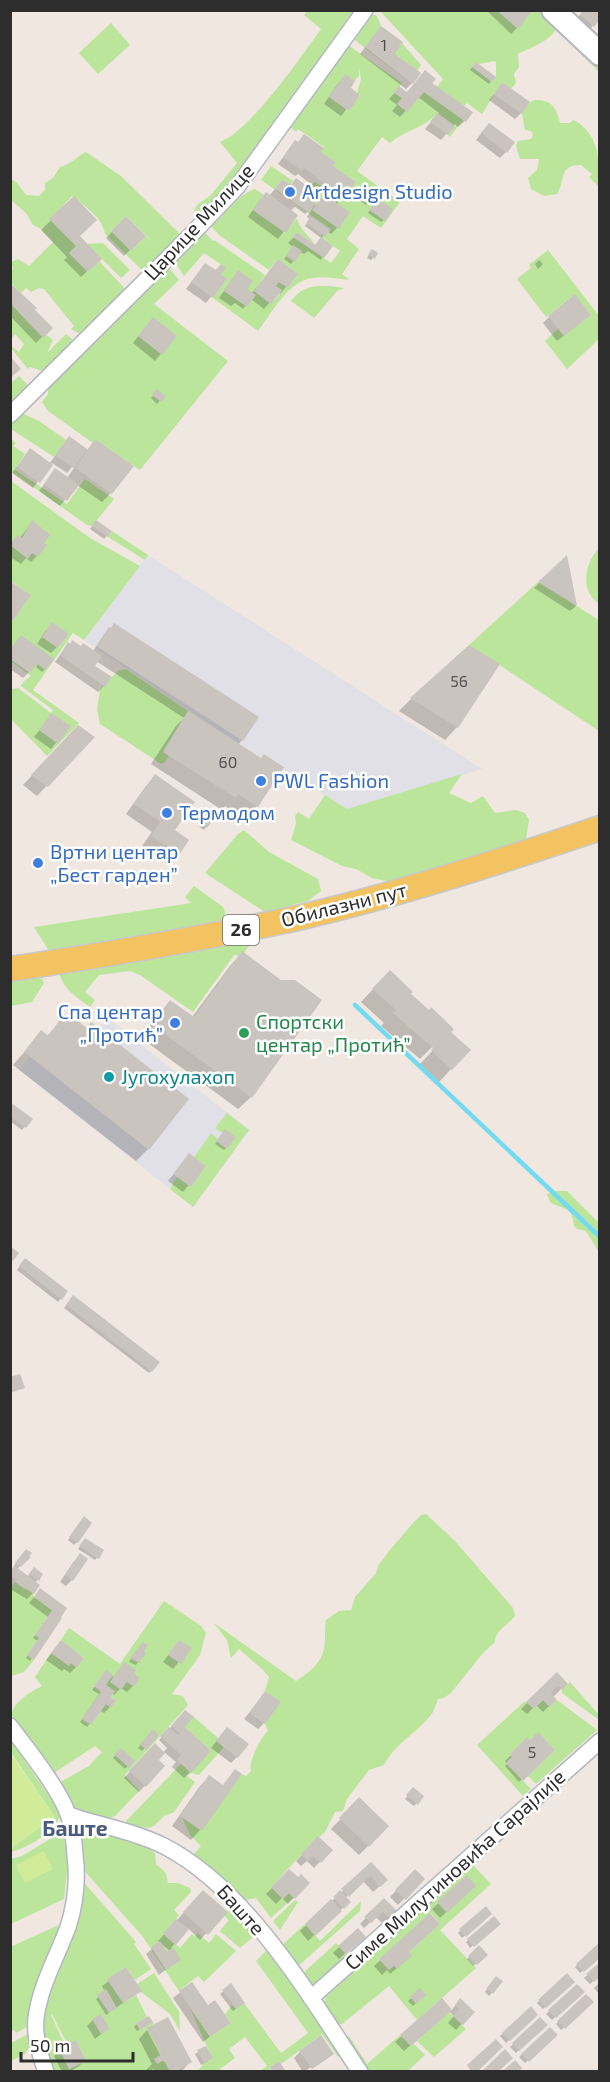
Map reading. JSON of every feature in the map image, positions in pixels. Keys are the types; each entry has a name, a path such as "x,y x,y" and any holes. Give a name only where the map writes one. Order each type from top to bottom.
{"main road":[{"name":"Обилазни пут","path":"10,969 211,936 296,918 468,871 600,828"}],"street":[{"name":"Царице Милице","path":"10,415 237,187 365,10"},
{"path":"553,10 600,54"},
{"path":"10,1726 49,1781 69,1815 77,1872 76,1897 68,1926 46,1981 36,2020 37,2042 46,2072"},
{"name":"Симе Милутиновића Сарајлије","path":"311,1998 600,1742"},
{"name":"Баште","path":"69,1815 148,1838 178,1854 210,1876 242,1909 283,1959 360,2072"}],"shaded area":[{"path":"148,555 482,769 347,809 283,769 284,766 264,754 261,758 84,640"},
{"path":"63,1016 71,1022 74,1018 87,1028 91,1022 96,1026 112,1022 249,1130 193,1207 19,1070 29,1057 24,1052 41,1030 49,1035"}],"green space":[{"path":"307,11 355,11 306,84 253,156 199,220 145,273 105,234 104,228 93,213 72,196 62,207 66,213 59,211 50,219 76,246 69,253 88,272 99,261 127,291 90,322 86,333 78,333 71,329 74,326 44,289 39,288 31,292 26,288 21,293 11,283 13,269 11,262 18,259 29,266 53,242 41,229 33,225 26,213 11,200 11,179 26,195 39,196 45,190 45,183 53,178 60,167 86,152 121,176 182,236 201,215 194,210 198,204 210,196 237,163 220,142 232,135 260,109 321,29 304,15","holes":["126,216 155,244 146,236 131,251 111,231"]},
{"path":"380,11 541,11 599,62 599,72 556,29 544,41 518,54 519,67 514,74 516,83 511,89 502,82 482,114 467,103 464,106 437,87 443,79","holes":["476,62 479,64 496,62 496,77 492,82 472,67"]},
{"path":"372,14 377,16 381,26 365,47 413,85 356,41 354,37"},
{"path":"111,23 130,45 98,74 79,53"},
{"path":"402,43 421,65 417,71 395,54"},
{"path":"348,45 402,83 394,93 402,98 397,104 407,111 424,92 463,120 450,137 448,135 455,126 437,113 427,122 390,143 382,137 357,171 400,202 381,228 363,216 347,239 359,249 342,274 350,280 321,277 295,285 281,299 258,331 213,298 227,279 221,274 225,267 204,253 184,276 175,262 205,233 213,241 265,275 254,291 271,304 282,291 276,286 279,282 288,288 298,274 278,259 269,270 219,235 211,226 242,196 255,189 264,195 253,210 285,233 297,218 302,229 315,245 297,232 294,237 331,263 340,251 321,237 322,234 326,236 331,229 261,180 271,166 293,181 291,185 282,179 275,189 315,203 310,199 315,192 310,188 315,182 342,201 356,182 333,166 336,162 321,152 324,147 298,129 296,132 290,127","holes":["359,68 361,79 357,93 360,95 348,111 329,97 345,75 355,81 359,76"]},
{"path":"535,100 550,103 560,123 569,123 574,120 589,133 598,158 599,187 589,177 592,174 581,165 569,167 566,170 557,194 544,196 531,189 528,178 537,170 539,159 520,159 516,146 518,141 531,139 533,135 531,131 525,130 522,114 530,102"},
{"path":"103,243 130,270 121,278 87,244"},
{"path":"548,250 599,316 599,339 567,369 545,341 558,329 564,336 591,315 575,294 546,317 517,279 531,268 529,265"},
{"path":"169,268 179,280 154,304 228,361 140,470 95,439 93,443 48,411 42,402 48,394 48,388"},
{"path":"330,286 343,289 338,290 314,318 291,301 308,288"},
{"path":"11,301 16,304 18,312 53,340 47,353 66,334 75,342 46,372 30,367 28,369 11,348 11,346 19,352 24,344 15,334 11,339"},
{"path":"19,376 29,386 11,408 11,383"},
{"path":"24,414 39,421 66,440 54,457 11,429 17,417"},
{"path":"11,439 16,443 13,446 25,454 15,470 67,504 85,479 114,499 92,526 87,525 11,471"},
{"path":"11,481 90,538 140,566 84,640 73,633 33,690 79,723 47,756 11,719 11,689 18,688 51,713 53,710 21,686 31,676 11,661 11,619 13,621 31,595 11,581","holes":["68,634 59,648 42,637"]},
{"path":"112,531 148,555 145,560 108,537"},
{"path":"599,548 599,604 589,591 586,576 590,561"},
{"path":"538,582 599,620 599,731 469,645"},
{"path":"126,669 188,711 163,751 169,756 161,764 100,724 97,710 100,689 118,671"},
{"path":"462,774 449,793 471,803 483,796 495,813 516,810 525,813 529,820 526,839 503,849 391,882 372,878 356,869 342,866 291,840 296,824 295,816 298,812 309,819 325,795 347,809"},
{"path":"244,830 269,852 318,879 321,891 308,901 265,912 205,873"},
{"path":"194,886 223,907 224,920 102,944 49,951 34,927 191,903 185,897"},
{"path":"257,934 244,953 238,956 235,954 193,1012 140,975 130,971 99,975 85,992 95,1000 90,1007 65,986 58,968"},
{"path":"33,976 42,979 44,983 32,1002 11,1006 11,980"},
{"path":"227,1113 249,1130 193,1207 170,1189 177,1177 191,1187 206,1166 194,1157 211,1133 228,1148 235,1137 225,1130 222,1133 215,1128"},
{"path":"567,1191 598,1222 599,1252 586,1231 574,1226 569,1212 550,1202 547,1194"},
{"path":"426,1514 455,1541 513,1608 515,1616 499,1631 495,1642 483,1653 451,1693 438,1699 433,1712 394,1750 384,1765 369,1770 347,1799 343,1811 335,1812 325,1832 271,1887 283,1899 289,1893 293,1898 271,1918 256,1898 245,1900 193,1860 194,1854 201,1846 190,1835 182,1817 184,1813 220,1794 227,1782 238,1773 246,1776 251,1771 251,1762 256,1750 268,1731 265,1724 280,1702 265,1691 269,1677 263,1670 239,1649 231,1658 227,1640 214,1623 296,1681 320,1659 325,1645 326,1620 339,1611 351,1610 355,1597 376,1573 378,1566 389,1551 421,1515"},
{"path":"15,1582 34,1594 33,1596 52,1610 35,1635 39,1638 27,1655 34,1660 24,1672 11,1676 11,1587"},
{"path":"164,1601 201,1626 206,1633 200,1655 172,1694 183,1696 188,1705 125,1775 139,1791 115,1816 107,1819 73,1813 55,1785 89,1766 102,1752 95,1746 51,1775 11,1718 12,1713 22,1699 42,1686 35,1677 51,1653 69,1666 71,1663 77,1668 84,1658 61,1640 69,1628 120,1664","holes":["106,1670 106,1685 115,1691 111,1697 116,1701 111,1708 106,1704 91,1725 82,1719 101,1692 94,1686"]},
{"path":"570,1682 599,1715 599,1720 562,1693"},
{"path":"543,1700 550,1707 557,1700 597,1730 536,1784 528,1776 555,1750 538,1733 530,1740 527,1738 510,1754 512,1757 506,1763 531,1789 523,1796 477,1745 525,1701 534,1709"},
{"path":"194,1717 218,1738 224,1747 199,1775 191,1773 187,1776 195,1782 174,1812 164,1816 154,1826 148,1828 126,1825 127,1820 181,1764 211,1751 185,1727"},
{"path":"10,1739 61,1814 47,1833 33,1843 11,1852 11,1848 55,1817 11,1753"},
{"path":"10,1753 55,1817 11,1848 10,1848"},
{"path":"90,1829 124,1838 147,1848 155,1853 156,1864 166,1873 168,1883 178,1883 190,1888 191,1892 174,1910 179,1915 164,1935 180,1948 192,1934 195,1937 197,1933 209,1943 216,1934 236,1951 204,1982 198,1976 179,1991 143,1937 81,1867 79,1842"},
{"path":"63,1831 68,1862 64,1899 11,1924 11,1859 22,1856"},
{"path":"44,1851 53,1869 25,1883 16,1865"},
{"path":"472,1864 491,1884 440,1930 476,1968 417,2020 389,1986 342,2024 335,2025 324,2006 326,1997","holes":["431,1913 440,1924 409,1952 397,1968 394,1966 389,1970 379,1959"]},
{"path":"80,1878 136,1942 134,1944 151,1969 135,1980 126,1967 107,1979 123,2003 136,1995 147,2017 136,2023 140,2030 153,2022 154,2024 148,2028 161,2055 157,2064 164,2060 170,2071 50,2072 40,2029","holes":["52,2014 67,2044 76,2040 86,2061 69,2069 59,2049 65,2045"]},
{"path":"203,1880 255,1932 254,1936 240,1948 220,1931 229,1920 224,1916 230,1909 202,1882"},
{"path":"295,1900 298,1902 280,1930 273,1921"},
{"path":"361,1901 360,1911 296,1968 279,1948 305,1924 320,1941"},
{"path":"61,1924 30,2025 16,2033 14,2030 11,2032 10,1947"},
{"path":"336,1943 349,1957 321,1981 310,1985 300,1976"},
{"path":"268,1949 341,2055 338,2057 322,2034 281,2064 279,2061 268,2071 260,2071 267,2066 245,2037 229,2049 235,2058 220,2069 221,2071 198,2071 212,2058 190,2008 210,2037 231,2023 225,2014 232,2005 236,2009 244,2003 281,2053 308,2033 256,1961"},
{"path":"154,1973 179,2012 180,2031 170,2014 141,1992 137,1984"},
{"path":"449,2012 466,2029 434,2057 417,2041"},
{"path":"30,2033 27,2052 11,2061 11,2043"},
{"path":"400,2035 425,2055 408,2071 363,2071 345,2041 349,2036 367,2064"}],"building":[{"path":"496,10 529,10 531,12 518,29"},
{"path":"583,10 600,10 600,20 594,27 580,14"},
{"path":"381,26 403,42 395,54 421,73 413,84 365,47"},
{"path":"476,62 496,77 492,82 472,67"},
{"path":"425,70 436,79 432,83 473,112 466,122 424,92 407,112 397,104 402,98 394,93 399,86 407,92"},
{"path":"345,74 355,81 351,88 360,95 349,111 329,97"},
{"path":"502,82 530,102 522,114 494,94"},
{"path":"437,113 455,126 448,135 430,122"},
{"path":"489,123 515,142 507,153 481,133"},
{"path":"304,134 324,148 321,152 336,162 333,166 356,182 344,199 304,168 302,171 283,157 295,140 298,142"},
{"path":"296,178 315,192 310,199 316,203 309,213 275,189 282,179 291,185"},
{"path":"364,191 374,198 370,203 360,196"},
{"path":"266,192 298,215 286,233 253,210"},
{"path":"324,194 350,212 339,229 312,210"},
{"path":"74,196 97,220 80,236 102,259 88,272 69,253 76,246 49,219"},
{"path":"377,198 393,209 385,221 369,210"},
{"path":"126,216 146,236 131,251 111,231"},
{"path":"311,216 330,231 325,237 306,223"},
{"path":"297,232 315,245 321,237 333,246 324,258 293,237"},
{"path":"293,245 302,251 295,262 286,256"},
{"path":"372,249 378,253 375,259 368,254"},
{"path":"278,259 298,274 288,288 279,282 276,286 282,290 271,304 254,291"},
{"path":"205,263 216,270 221,264 226,268 221,274 227,279 213,298 191,282"},
{"path":"238,270 253,281 247,289 256,295 247,307 224,291"},
{"path":"10,283 37,308 35,310 53,328 43,338 10,303"},
{"path":"575,294 591,315 564,336 548,316"},
{"path":"153,317 177,336 162,355 138,336"},
{"path":"10,356 21,369 10,378"},
{"path":"157,389 166,396 161,402 152,395"},
{"path":"69,436 87,449 74,468 55,455"},
{"path":"95,439 134,466 112,494 75,468"},
{"path":"30,448 53,465 40,483 17,467"},
{"path":"55,468 79,485 67,501 44,484"},
{"path":"32,520 50,535 44,543 47,545 38,557 32,553 28,559 10,545 17,535 22,538"},
{"path":"96,520 112,531 108,537 92,526"},
{"path":"567,555 577,606 538,582"},
{"path":"10,581 31,595 13,621 10,619"},
{"path":"52,622 69,634 58,648 42,637"},
{"path":"114,623 259,717 243,741 96,646"},
{"path":"21,635 54,659 46,670 37,664 30,673 10,659 10,649"},
{"path":"72,640 81,646 83,643 102,656 95,666 112,677 105,687 60,655 68,642 70,644"},
{"path":"469,645 500,664 458,728 410,698"},
{"path":"188,711 261,758 264,754 284,767 258,807 238,794 236,798 163,752"},
{"path":"51,713 71,726 58,744 39,730"},
{"path":"78,725 95,737 48,787 31,775"},
{"name":"Термодом","path":"155,774 195,802 175,830 189,840 179,855 151,836 160,822 134,804"},
{"path":"207,813 214,818 207,828 200,822"},
{"name":"Спортски центар „Протић”","path":"242,951 281,980 295,980 322,1000 252,1098 152,1025 170,1000 194,1017"},
{"path":"390,970 413,992 411,994 429,1010 431,1007 454,1029 451,1032 471,1050 452,1070 431,1050 433,1048 393,1013 396,1010 372,989"},
{"name":"Југохулахоп","path":"63,1016 71,1022 74,1018 87,1028 91,1022 189,1099 149,1150 24,1052 41,1030 48,1036"},
{"path":"13,1104 33,1119 26,1128 10,1117 10,1107"},
{"path":"225,1129 236,1137 227,1149 216,1141"},
{"path":"189,1153 206,1166 191,1187 173,1174"},
{"path":"10,1246 19,1253 13,1261 10,1259"},
{"path":"25,1258 68,1291 62,1300 19,1266"},
{"path":"73,1295 160,1362 152,1372 66,1305"},
{"path":"20,1374 25,1388 10,1393 10,1377"},
{"path":"84,1516 92,1523 78,1543 69,1537"},
{"path":"85,1538 104,1550 99,1559 79,1546"},
{"path":"26,1549 32,1553 29,1556 31,1557 21,1567 15,1563"},
{"path":"80,1553 88,1559 73,1581 65,1575"},
{"path":"15,1566 40,1585 34,1594 15,1582 17,1580 10,1575"},
{"path":"34,1567 43,1574 39,1581 29,1574"},
{"path":"40,1588 67,1608 34,1660 27,1655 39,1638 35,1635 52,1611 57,1614 34,1597"},
{"path":"61,1640 84,1658 77,1668 71,1663 69,1666 51,1653"},
{"path":"179,1640 192,1648 181,1664 168,1655"},
{"path":"143,1642 148,1645 144,1651 146,1654 139,1663 130,1658"},
{"path":"124,1662 136,1670 134,1673 140,1678 134,1687 127,1682 121,1690 110,1682"},
{"path":"106,1670 113,1675 106,1685 115,1691 111,1697 116,1701 111,1708 106,1704 91,1725 82,1719 101,1692 94,1686"},
{"path":"557,1672 568,1684 562,1690 558,1686 551,1693 557,1700 550,1707 543,1700 534,1709 526,1702"},
{"path":"265,1691 281,1702 265,1724 249,1713"},
{"path":"185,1710 194,1717 185,1727 211,1751 191,1773 177,1760 181,1755 160,1736 169,1727 178,1735 180,1733 171,1726"},
{"path":"227,1727 249,1744 238,1758 216,1741"},
{"path":"153,1729 159,1735 146,1750 140,1744"},
{"path":"538,1732 555,1750 523,1781 506,1763 512,1757 510,1754 527,1737 530,1740"},
{"path":"155,1743 165,1753 159,1760 165,1766 146,1787 129,1771"},
{"path":"121,1748 135,1761 129,1768 114,1754"},
{"path":"235,1769 242,1774 202,1831 180,1816 209,1775 223,1785"},
{"path":"413,1787 424,1796 418,1805 406,1795"},
{"path":"359,1797 389,1826 369,1847 339,1818"},
{"path":"318,1836 333,1850 321,1863 314,1856 308,1861 301,1854"},
{"path":"371,1862 388,1880 380,1887 370,1876 349,1897 341,1889"},
{"path":"289,1869 298,1877 301,1874 310,1883 295,1899 289,1893 283,1899 271,1887"},
{"path":"415,1869 425,1879 406,1900 395,1890"},
{"path":"467,1875 476,1886 447,1913 437,1902"},
{"path":"203,1890 228,1912 208,1935 183,1912"},
{"path":"340,1890 351,1902 344,1909 333,1897"},
{"path":"384,1898 397,1911 390,1919 383,1912 371,1923 364,1917"},
{"path":"331,1899 342,1911 315,1936 305,1924"},
{"path":"486,1906 492,1914 466,1937 459,1929"},
{"path":"430,1913 440,1924 409,1952 412,1956 397,1969 394,1965 389,1970 379,1959"},
{"path":"494,1916 501,1924 474,1947 467,1939"},
{"path":"176,1919 189,1929 176,1945 163,1934"},
{"path":"358,1928 366,1937 346,1954 338,1946"},
{"path":"160,1941 167,1952 173,1947 181,1960 166,1970 151,1947"},
{"path":"600,1942 600,1958 584,1972 576,1964"},
{"path":"479,1945 488,1955 477,1965 468,1956"},
{"path":"600,1962 600,1977 594,1982 586,1974"},
{"path":"126,1967 142,1991 123,2003 107,1979"},
{"path":"567,1973 575,1982 546,2008 538,2000"},
{"path":"496,1976 503,1981 493,1994 486,1989"},
{"path":"192,1982 208,2005 215,2000 231,2023 210,2037 179,1991"},
{"path":"231,1983 245,2003 236,2009 222,1990"},
{"path":"577,1984 585,1992 556,2018 548,2010"},
{"path":"420,1988 426,1995 416,2004 410,1997"},
{"path":"106,1989 117,2008 109,2013 97,1995"},
{"path":"586,1994 594,2002 565,2029 557,2021"},
{"path":"442,1998 452,2010 411,2046 400,2035"},
{"path":"460,1998 475,2012 463,2025 453,2016 459,2009 455,2005"},
{"path":"531,2006 538,2015 510,2041 502,2033"},
{"path":"101,2014 110,2029 101,2034 92,2019"},
{"path":"149,2016 153,2022 140,2030 136,2023"},
{"path":"168,2017 192,2062 175,2072 170,2072 164,2060 157,2064 154,2059 161,2055 147,2028"},
{"path":"540,2017 548,2025 519,2051 512,2043"},
{"path":"550,2027 558,2035 529,2062 521,2054"},
{"path":"321,2035 334,2054 312,2069 299,2051"},
{"path":"496,2039 503,2047 477,2072 472,2072 467,2065"},
{"path":"76,2040 86,2061 69,2069 59,2048"},
{"path":"206,2046 213,2058 204,2063 197,2050"},
{"path":"505,2049 513,2058 498,2072 481,2072"},
{"path":"515,2060 522,2068 519,2072 502,2072"},
{"path":"279,2061 286,2072 279,2070 273,2072 270,2067"}],"waterway":[{"path":"355,1005 600,1237"}],"place":[{"name":"Artdesign Studio","path":"290,192"},
{"name":"PWL Fashion","path":"261,781"},
{"name":"Термодом","path":"167,813"},
{"name":"Вртни центар „Бест гарден”","path":"38,863"},
{"name":"Спа центар „Протић”","path":"175,1023"},
{"name":"Спортски центар „Протић”","path":"244,1033"},
{"name":"Југохулахоп","path":"109,1077"}],"district":[{"name":"Баште","path":"75,1829"}]}
